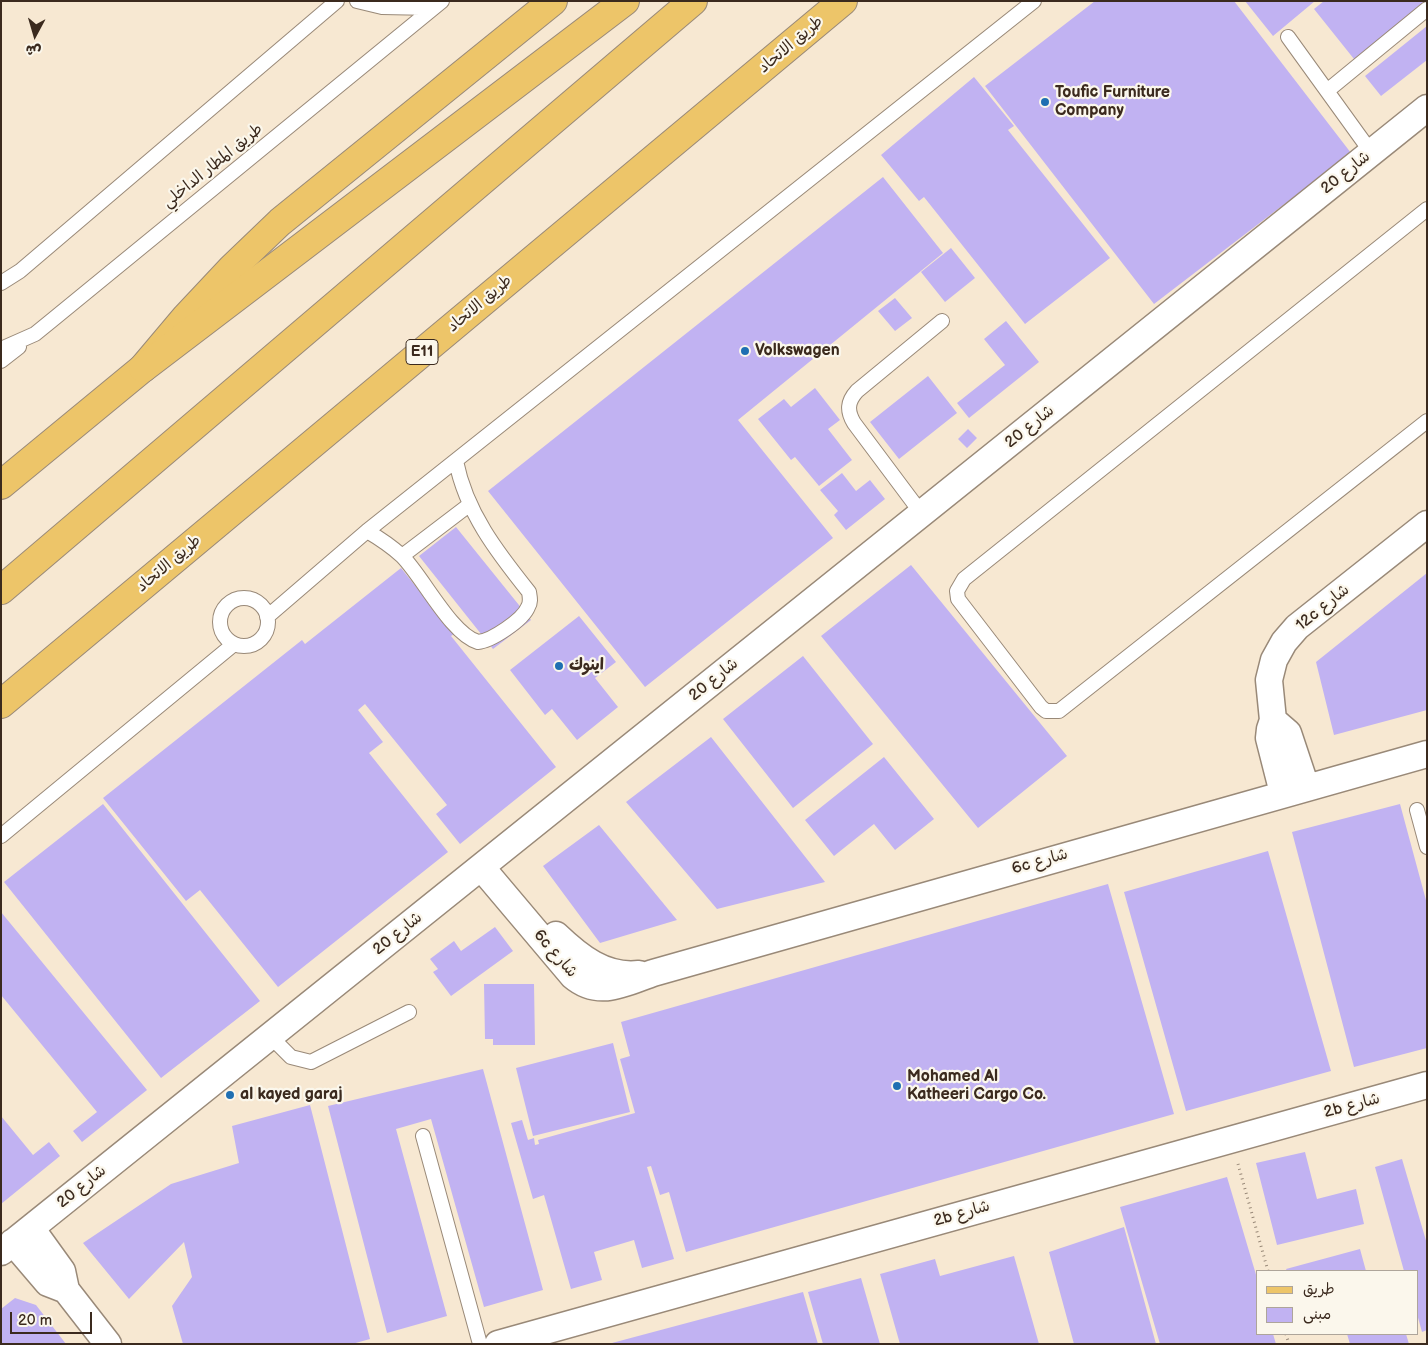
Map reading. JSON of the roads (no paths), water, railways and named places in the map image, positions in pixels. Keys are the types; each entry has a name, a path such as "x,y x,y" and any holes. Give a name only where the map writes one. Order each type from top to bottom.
{"main road":[{"path":"143,368 186,317 232,268 280,222 553,1"},
{"path":"1,485 143,368 625,1"},
{"path":"1,590 693,1"},
{"name":"طريق الاتحاد","path":"1,704 844,1"}],"street":[{"name":"شارع 20","path":"15,1241 1427,108"},
{"name":"12c شارع","path":"1295,790 1288,732 1274,720 1269,680 1274,660 1284,642 1297,627 1427,524"},
{"name":"6c شارع","path":"488,862 543,922 577,955 594,966 613,972 633,975 653,973 1427,754"},
{"name":"2b شارع","path":"498,1344 559,1336 1231,1139 1427,1085"},
{"path":"15,1241 48,1283 66,1290 108,1344"}],"lane":[{"path":"1,283 20,271 337,1"},
{"path":"357,1 382,7 437,5"},
{"path":"267,617 367,531 1034,1"},
{"name":"طريق المطار الداخلي","path":"1,349 34,334 437,5"},
{"path":"1326,90 1427,9"},
{"path":"1288,37 1371,152"},
{"path":"1427,209 964,579 957,591 958,599 1042,707 1046,711 1059,711 1427,421"},
{"path":"922,514 854,424 849,416 848,407 851,398 857,392 942,320"},
{"path":"1,361 34,334"},
{"path":"367,531 402,556 463,634 478,642 494,637 528,610 529,592 478,521 469,505 456,461"},
{"path":"402,556 469,505"},
{"path":"244,597 252,599 264,609 267,617 268,625 259,641 243,646 227,640 219,625 222,610 228,603 244,597"},
{"path":"1,836 234,644"},
{"path":"1417,810 1427,847"},
{"path":"270,1036 291,1057 311,1062 409,1012"},
{"path":"424,1136 480,1344"}],"place":[{"name":"Toufic Furniture Company","path":"1045,102"},
{"name":"Volkswagen","path":"745,351"},
{"name":"اينوك","path":"559,666"},
{"name":"Mohamed Al Katheeri Cargo Co.","path":"897,1086"},
{"name":"al kayed garaj","path":"230,1095"}]}
